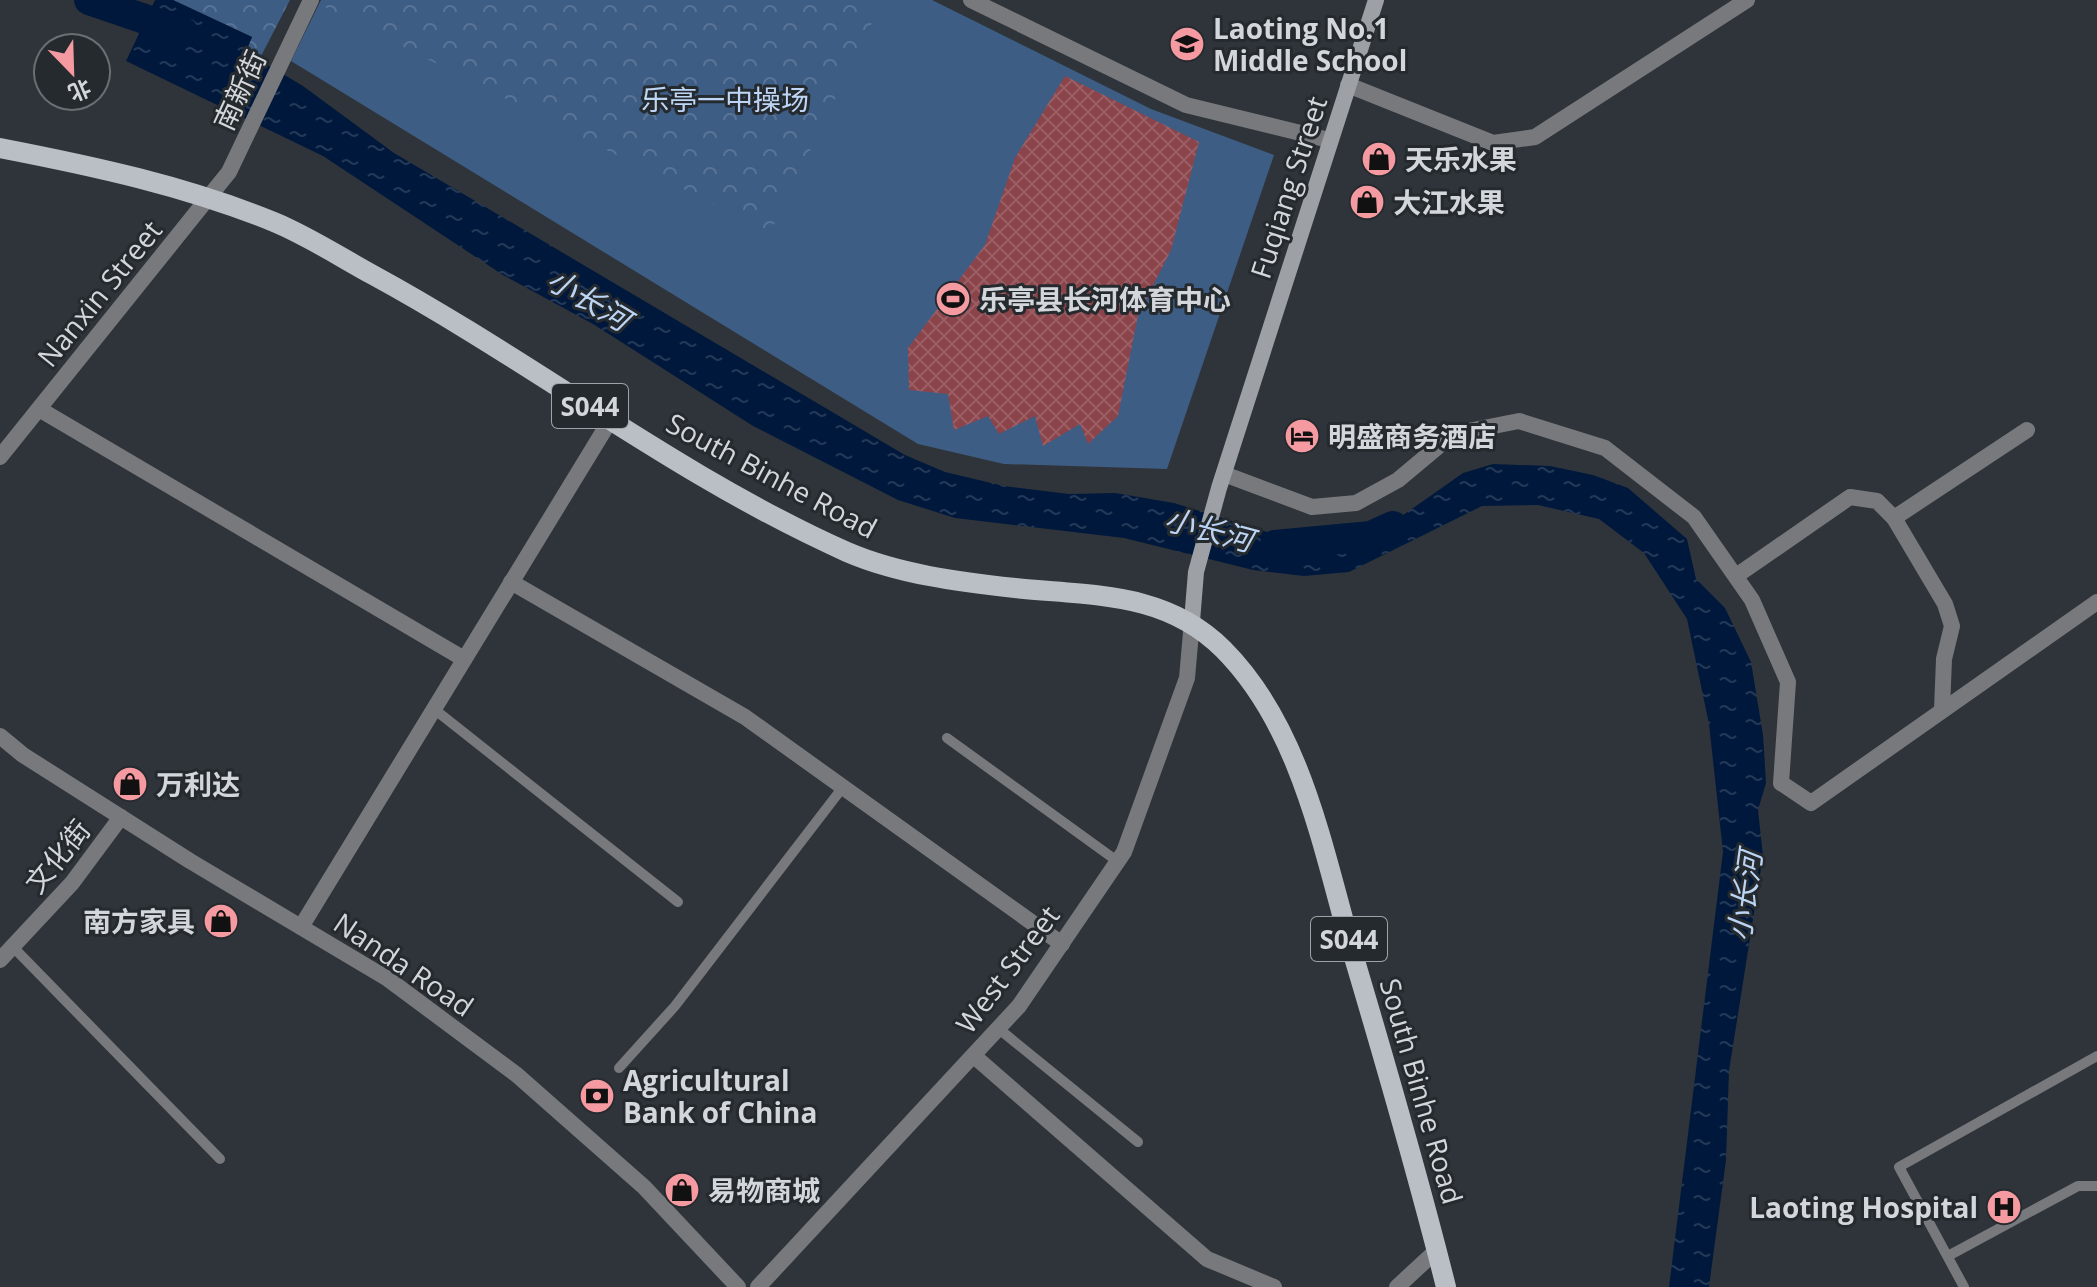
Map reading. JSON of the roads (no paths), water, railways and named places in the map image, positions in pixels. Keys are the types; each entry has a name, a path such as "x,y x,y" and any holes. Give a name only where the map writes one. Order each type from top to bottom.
{"main road":[{"name":"Fuqiang Street","path":"1192,621 1196,572 1221,481 1376,0"},
{"name":"South Binhe Road","path":"0,148 100,168 208,198 279,224 417,299 702,475 850,553 935,577 1124,597 1192,621 1227,652 1254,689 1297,766 1416,1166 1446,1287"}],"street":[{"name":"南新街","path":"208,198 229,172 311,0"},
{"path":"971,0 1186,105 1329,140"},
{"path":"1348,85 1493,143 1514,142 1535,137 1747,0"},
{"name":"Nanxin Street","path":"0,457 208,198"},
{"path":"39,409 464,659"},
{"path":"301,927 611,419"},
{"path":"1221,481 1312,507 1356,503 1398,480 1453,434 1519,421 1605,448 1694,517 1752,600 1788,682 1781,783 1811,803 2097,602"},
{"path":"1894,518 2027,430"},
{"path":"1736,576 1850,497 1877,501 1894,518 1945,604 1952,626 1944,659 1942,709"},
{"path":"511,582 745,717 1062,944"},
{"name":"West Street","path":"758,1287 1019,1006 1117,861 1187,678 1192,621"},
{"name":"Nanda Road","path":"0,736 23,755 121,817 388,979 517,1075 644,1187 738,1287"},
{"name":"文化街","path":"0,960 72,883 121,817"},
{"path":"974,1056 1207,1259 1274,1287"},
{"path":"1397,1287 1437,1250"}],"lane":[{"path":"434,709 678,902"},
{"path":"947,738 1117,861"},
{"path":"619,1068 675,1006 843,787"},
{"path":"14,948 220,1159"},
{"path":"999,1029 1138,1142"},
{"path":"1964,1287 1899,1167 2097,1056"},
{"path":"1948,1256 2078,1186 2097,1186"}],"water":[{"path":"155,0 173,0 252,37 246,52 303,86 394,153 905,455 945,472 1004,486 1069,494 1115,493 1174,503 1277,535 1323,543 1356,538 1389,525 1463,473 1493,464 1550,466 1593,475 1628,488 1687,539 1696,579 1725,608 1751,662 1763,735 1766,783 1758,810 1763,856 1729,1071 1726,1160 1709,1287 1669,1287 1723,852 1709,724 1687,619 1644,553 1599,519 1538,505 1482,506 1349,572 1304,576 1253,570 1124,538 955,518 898,500 753,426 593,324 503,275 323,156 126,61"}],"waterway":[{"name":"小长河","path":"89,0 183,32"},
{"name":"小长河","path":"1275,545 1371,536 1393,526"}],"place":[{"name":"Laoting No.1 Middle School","path":"1187,44"},
{"name":"天乐水果","path":"1379,159"},
{"name":"大江水果","path":"1367,202"},
{"name":"乐亭县长河体育中心","path":"953,299"},
{"name":"明盛商务酒店","path":"1302,436"},
{"name":"万利达","path":"130,784"},
{"name":"南方家具","path":"221,921"},
{"name":"Agricultural Bank of China","path":"597,1096"},
{"name":"易物商城","path":"682,1190"},
{"name":"Laoting Hospital","path":"2004,1207"}],"park label":[{"name":"乐亭一中操场","path":"725,99"}]}
